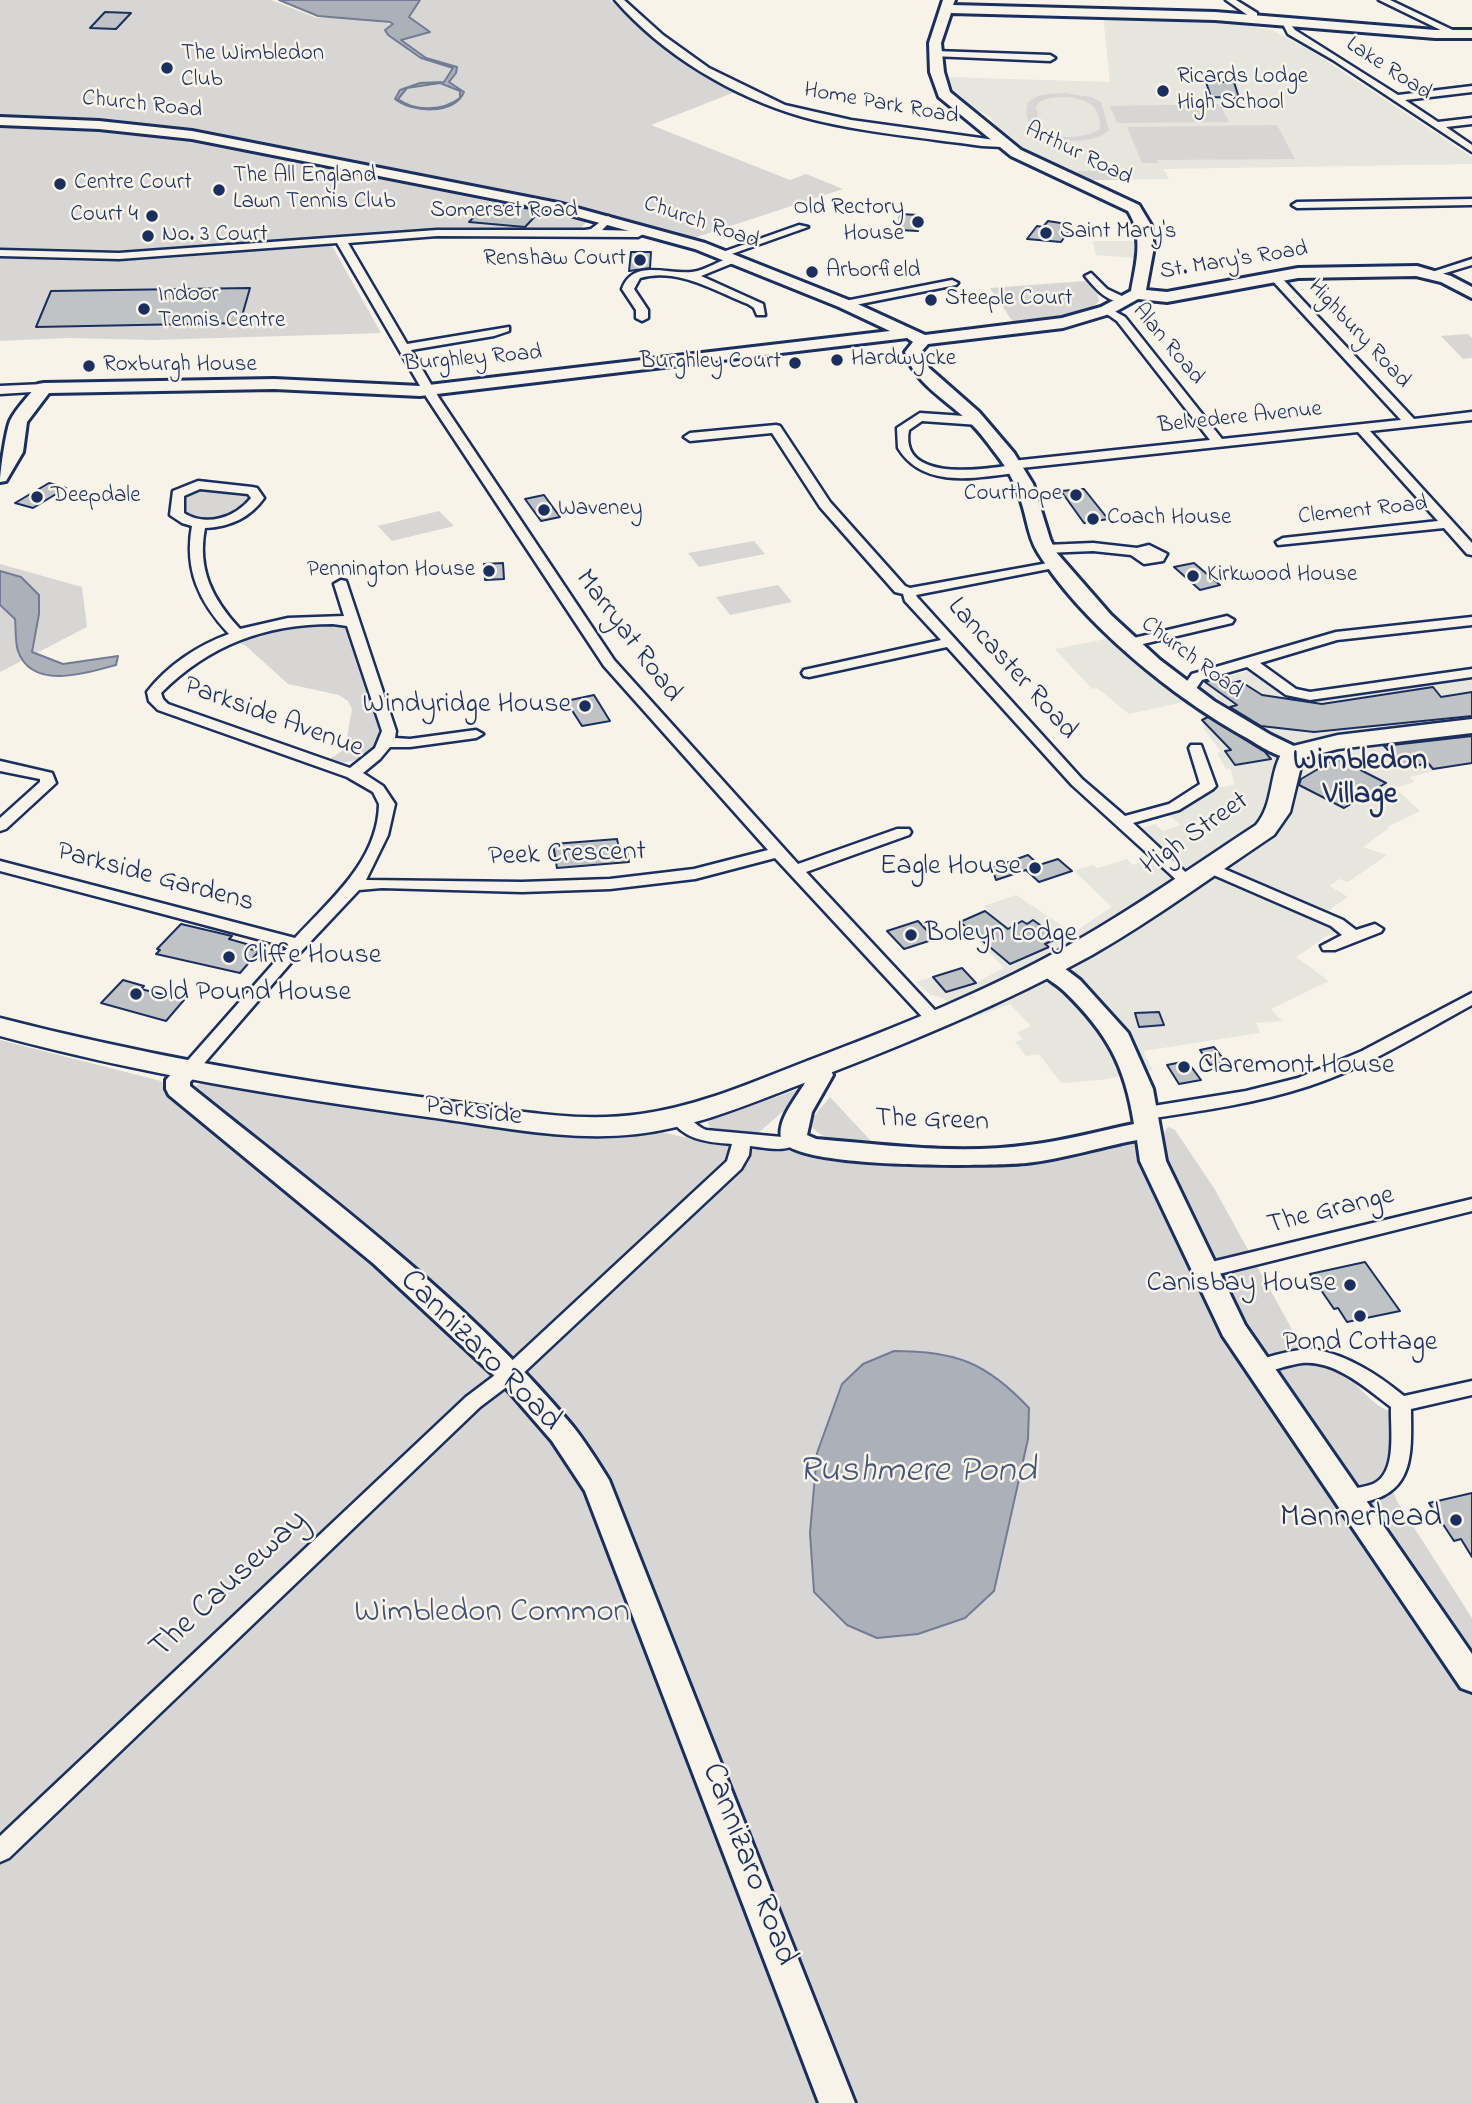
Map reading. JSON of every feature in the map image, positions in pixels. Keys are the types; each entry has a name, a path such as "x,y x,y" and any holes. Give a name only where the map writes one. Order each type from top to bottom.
{"main road":[{"path":"1293,753 1338,742 1472,726"},
{"name":"High Street","path":"934,1019 1048,967 1108,934 1265,830 1276,818 1283,800 1285,779 1293,753"},
{"name":"Parkside","path":"0,1027 121,1059 188,1071 566,1125 636,1124 677,1116 818,1067 934,1019"}],"street":[{"name":"Home Park Road","path":"619,0 657,36 694,61 743,90 786,108 853,124 1002,144"},
{"path":"1230,0 1251,11 1253,19"},
{"path":"1383,0 1466,37"},
{"name":"Arthur Road","path":"949,4 938,31 935,54 944,94 987,128 1002,144 1041,166 1133,208 1144,225 1146,247 1138,294"},
{"path":"949,4 1253,19 1466,37"},
{"name":"Lake Road","path":"1286,22 1291,32 1472,149"},
{"path":"935,54 1050,58"},
{"path":"1396,98 1472,89"},
{"name":"Church Road","path":"0,121 110,126 192,135 558,206 728,257 845,304 914,337 913,352 916,362 936,384 979,421 1013,467 1028,493 1050,556 1126,644 1188,690 1258,736 1293,753"},
{"path":"1437,125 1472,121"},
{"path":"1297,205 1472,202"},
{"name":"Somerset Road","path":"590,233 608,219"},
{"path":"645,315 628,289 629,281 652,273 692,275 773,232 803,227"},
{"name":"Somerset Road","path":"0,253 139,255 437,233 638,234"},
{"name":"Marryat Road","path":"340,239 429,390 609,663 778,852 934,1019"},
{"path":"1432,274 1472,262"},
{"name":"St. Mary's Road","path":"914,337 1063,323 1107,310 1138,294 1167,297 1274,276 1321,271 1407,271 1432,274 1472,293"},
{"path":"692,275 736,293 760,311 774,308"},
{"path":"1091,276 1103,291 1122,300"},
{"name":"Highbury Road","path":"1274,276 1410,422"},
{"path":"845,304 952,283"},
{"name":"Alan Road","path":"1107,310 1121,319 1218,442"},
{"path":"403,348 494,334 505,329"},
{"name":"Burghley Road","path":"0,390 274,384 429,390 914,337"},
{"path":"0,477 14,452 19,422 44,387"},
{"name":"Belvedere Avenue","path":"979,421 920,417 903,428 901,443 905,451 921,466 942,474 958,476 1218,442 1472,416"},
{"path":"1360,427 1472,551"},
{"path":"690,437 783,428 825,504 900,589 909,592"},
{"path":"204,485 244,489 257,494 256,502 233,518 199,525 177,515 178,494 183,490 204,485"},
{"name":"Clement Road","path":"1283,542 1448,524"},
{"path":"199,525 194,546 198,576 219,616 236,634 299,621 335,619 353,624"},
{"name":"Lancaster Road","path":"1137,552 1093,547 909,592 910,598 1077,782 1180,873 1197,874"},
{"path":"341,584 386,720 387,742 377,754 352,774"},
{"path":"1126,644 1227,620"},
{"path":"1188,690 1196,677 1336,636 1472,621"},
{"name":"Parkside Avenue","path":"188,1071 297,944 354,886 371,858 387,813 387,801 378,789 352,774 163,707 156,701 154,691 169,675 190,658 236,634"},
{"path":"809,673 951,642"},
{"path":"1248,662 1291,692 1310,696 1472,673"},
{"path":"387,742 410,743 476,734"},
{"path":"1121,822 1174,807 1208,786 1196,748"},
{"path":"0,766 47,776 48,783 0,826"},
{"path":"796,870 902,832"},
{"name":"Peek Crescent","path":"354,886 382,883 522,887 610,884 695,874 778,852"},
{"name":"Parkside Gardens","path":"0,866 297,944"},
{"path":"1197,874 1337,923 1354,937"},
{"path":"1329,946 1375,929"},
{"path":"1048,967 1072,985 1113,1028 1137,1077 1148,1121 1153,1161 1203,1271 1233,1329 1472,1679"},
{"path":"1148,1121 1306,1081 1335,1069 1472,998"},
{"path":"677,1116 693,1132 741,1141 783,1143 794,1139 793,1122 800,1109 813,1096 821,1075 818,1067"},
{"name":"Cannizaro Road","path":"188,1071 178,1080 178,1089 384,1258 510,1374 562,1433 599,1488 837,2103"},
{"name":"The Green","path":"794,1139 811,1147 920,1157 986,1157 1029,1154 1148,1121"},
{"name":"The Causeway","path":"0,1851 473,1402 510,1374 734,1166 740,1156 741,1141"},
{"name":"The Grange","path":"1203,1271 1472,1205"},
{"path":"1258,1367 1315,1356 1369,1379 1401,1404"},
{"path":"1401,1404 1472,1388"},
{"path":"1348,1497 1383,1488 1395,1475 1399,1454 1401,1404"}],"shaded area":[{"name":"Ricards Lodge High School","path":"1103,16 1218,19 1274,31 1313,52 1472,157 1472,164 1164,169 1169,179 1083,180 1036,158 1007,140 989,116 955,100 947,77 1110,82"},
{"path":"1093,241 1135,241 1134,258 1096,255"},
{"path":"1111,638 1175,692 1254,669 1283,692 1279,695 1316,701 1472,677 1472,761 1410,777 1414,782 1395,788 1420,811 1387,827 1389,828 1363,847 1387,855 1348,882 1339,879 1330,886 1348,897 1315,920 1336,930 1296,957 1329,981 1271,1009 1282,1021 1256,1023 1260,1033 1143,1051 1153,1070 1100,1080 1061,1083 1039,1054 1026,1056 1015,1042 1023,1039 1017,1033 1031,1026 1010,1004 968,1020 943,998 931,995 916,982 962,968 976,983 1004,968 962,923 990,912 984,906 1016,895 1073,933 1112,907 1074,871 1092,865 1098,868 1127,859 1132,865 1166,854 1139,829 1155,824 1163,831 1180,825 1168,814 1175,813 1216,788 1235,785 1230,768 1226,769 1217,753 1221,752 1204,729 1203,717 1184,702 1129,714 1097,688 1092,689 1055,649"}],"green space":[{"path":"0,0 271,0 317,18 339,17 393,24 386,30 410,18 420,0 610,0 670,50 735,92 651,125 790,180 806,174 843,189 691,239 574,207 190,131 114,123 0,118"},
{"path":"1054,94 1091,97 1101,102 1109,130 1092,139 1071,141 1049,137 1032,129 1026,110 1028,104 1037,96","holes":["1069,97 1092,105 1097,111 1100,129 1072,137 1049,133 1039,122 1036,107 1039,102 1050,98"]},
{"path":"1220,104 1229,122 1117,123 1110,106"},
{"path":"1277,125 1295,159 1158,160 1158,163 1142,163 1127,127"},
{"name":"The All England Lawn Tennis Club","path":"0,126 109,132 197,142 587,221 580,229 420,230 161,251 0,250"},
{"path":"1077,171 1128,171 1132,180 1080,180"},
{"name":"The All England Lawn Tennis Club","path":"331,244 381,333 154,340 67,338 0,341 0,258 82,261 159,259"},
{"path":"1086,281 1097,293 1099,301 1092,307 1060,319 1015,325 990,288"},
{"path":"1468,334 1472,338 1472,358 1463,359 1441,336"},
{"path":"200,488 248,494 251,497 245,506 229,516 210,519 181,514 182,494"},
{"path":"439,511 454,526 392,541 378,526"},
{"path":"754,541 765,554 699,567 688,553"},
{"path":"0,564 82,587 87,627 0,672"},
{"path":"778,585 792,602 730,615 716,597"},
{"path":"314,624 347,626 379,722 379,737 374,745 364,755 350,762 330,759 345,749 352,709 348,701 339,695 288,684 245,645 231,640 278,627"},
{"name":"Wimbledon Common","path":"0,1040 161,1081 165,1086 192,1088 201,1083 511,1127 614,1137 657,1131 701,1141 928,1165 994,1163 1135,1140 1144,1171 1194,1271 1199,1292 1226,1346 1472,1693 1472,2103 0,2103"},
{"path":"796,1090 802,1095 758,1133 711,1128 708,1124 709,1121"},
{"path":"830,1097 871,1141 836,1139 814,1129 809,1122"},
{"path":"1168,1127 1175,1130 1214,1188 1310,1362 1338,1370 1373,1401 1392,1412 1391,1451 1385,1471 1397,1501 1472,1618 1472,1662 1236,1312 1163,1162 1162,1139"}],"water":[{"path":"279,0 420,0 409,17 430,32 401,40 426,58 457,67 449,82 464,92 460,98 460,91 440,83 407,88 398,99 412,106 429,108 459,99 443,108 422,109 402,104 395,99 400,90 420,83 444,82 453,68 421,58 388,35 385,30 393,24 318,16"},
{"path":"0,571 21,577 39,595 39,614 32,652 63,664 118,656 116,665 61,676 35,671 25,663 17,647 15,619 0,605"},
{"name":"Rushmere Pond","path":"894,1351 935,1353 968,1362 983,1370 1013,1392 1029,1408 1028,1439 994,1591 965,1618 918,1634 877,1638 847,1625 814,1592 810,1533 817,1453 842,1384 863,1364"}],"building":[{"path":"105,12 131,13 116,29 90,28"},
{"path":"1206,82 1234,82 1239,98 1211,97"},
{"path":"487,204 540,211 525,227 469,222"},
{"path":"900,214 918,215 918,231 899,230"},
{"name":"Saint Mary's","path":"1048,221 1073,225 1061,242 1027,239 1037,226 1043,227"},
{"name":"Renshaw Court","path":"631,252 651,252 650,268 629,271"},
{"name":"Indoor Tennis Centre","path":"250,288 240,323 36,327 51,291"},
{"path":"49,483 66,488 33,508 15,503"},
{"path":"1084,489 1108,519 1084,523 1061,491"},
{"name":"Waveney","path":"544,495 560,517 541,521 525,499"},
{"name":"Pennington House","path":"503,563 504,579 485,580 484,564"},
{"name":"Kirkwood House","path":"1194,563 1220,585 1200,590 1174,567"},
{"path":"1223,677 1233,683 1240,681 1262,695 1322,704 1433,687 1441,697 1472,692 1472,716 1314,732 1261,726 1230,707 1237,705 1205,682"},
{"path":"594,695 610,721 582,726 566,701"},
{"path":"1208,717 1265,752 1271,759 1235,765 1225,751 1231,750 1202,720"},
{"path":"1472,736 1472,763 1433,769 1428,763 1406,768 1384,746"},
{"path":"1337,758 1386,783 1344,808 1299,785 1301,779"},
{"path":"617,839 619,848 626,847 629,862 557,868 553,844"},
{"name":"Eagle House","path":"1028,855 1039,865 1058,859 1072,871 1039,882 1026,870 996,880 992,868"},
{"path":"985,911 1008,929 1022,921 1027,924 1033,920 1058,938 1045,944 1049,947 1010,964 960,922"},
{"name":"Boleyn Lodge","path":"918,921 935,939 904,949 887,931"},
{"path":"181,924 232,936 229,939 250,945 246,948 259,951 240,973 156,954 160,950 157,949"},
{"path":"962,968 976,983 946,992 933,977"},
{"name":"Old Pound House","path":"123,980 144,986 141,989 184,1000 166,1021 101,1003"},
{"path":"1159,1012 1164,1025 1139,1027 1135,1013"},
{"path":"1214,1047 1225,1061 1210,1065 1200,1050"},
{"path":"1187,1061 1201,1080 1179,1084 1167,1065"},
{"name":"Canisbay House","path":"1365,1262 1400,1311 1347,1322 1338,1308 1334,1309 1310,1274"},
{"name":"Mannerhead","path":"1472,1493 1472,1557 1461,1539 1454,1541 1429,1503"}],"place":[{"name":"The Wimbledon Club","path":"167,68"},
{"name":"Ricards Lodge High School","path":"1163,91"},
{"name":"Centre Court","path":"60,184"},
{"name":"The All England Lawn Tennis Club","path":"219,190"},
{"name":"Court 4","path":"152,216"},
{"name":"Old Rectory House","path":"918,222"},
{"name":"Saint Mary's","path":"1046,233"},
{"name":"No. 3 Court","path":"148,236"},
{"name":"Renshaw Court","path":"640,260"},
{"name":"Arborfield","path":"812,272"},
{"name":"Steeple Court","path":"931,300"},
{"name":"Indoor Tennis Centre","path":"144,309"},
{"name":"Hardwycke","path":"837,360"},
{"name":"Burghley Court","path":"795,363"},
{"name":"Roxburgh House","path":"89,366"},
{"name":"Courthope","path":"1076,495"},
{"name":"Deepdale","path":"37,497"},
{"name":"Waveney","path":"544,510"},
{"name":"Coach House","path":"1093,519"},
{"name":"Pennington House","path":"489,571"},
{"name":"Kirkwood House","path":"1193,576"},
{"name":"Windyridge House","path":"585,706"},
{"name":"Eagle House","path":"1035,868"},
{"name":"Boleyn Lodge","path":"911,935"},
{"name":"Cliffe House","path":"229,957"},
{"name":"Old Pound House","path":"136,994"},
{"name":"Claremont House","path":"1184,1067"},
{"name":"Canisbay House","path":"1350,1285"},
{"name":"Pond Cottage","path":"1360,1316"},
{"name":"Mannerhead","path":"1456,1520"}],"district":[{"name":"Wimbledon Village","path":"1360,780"}]}
